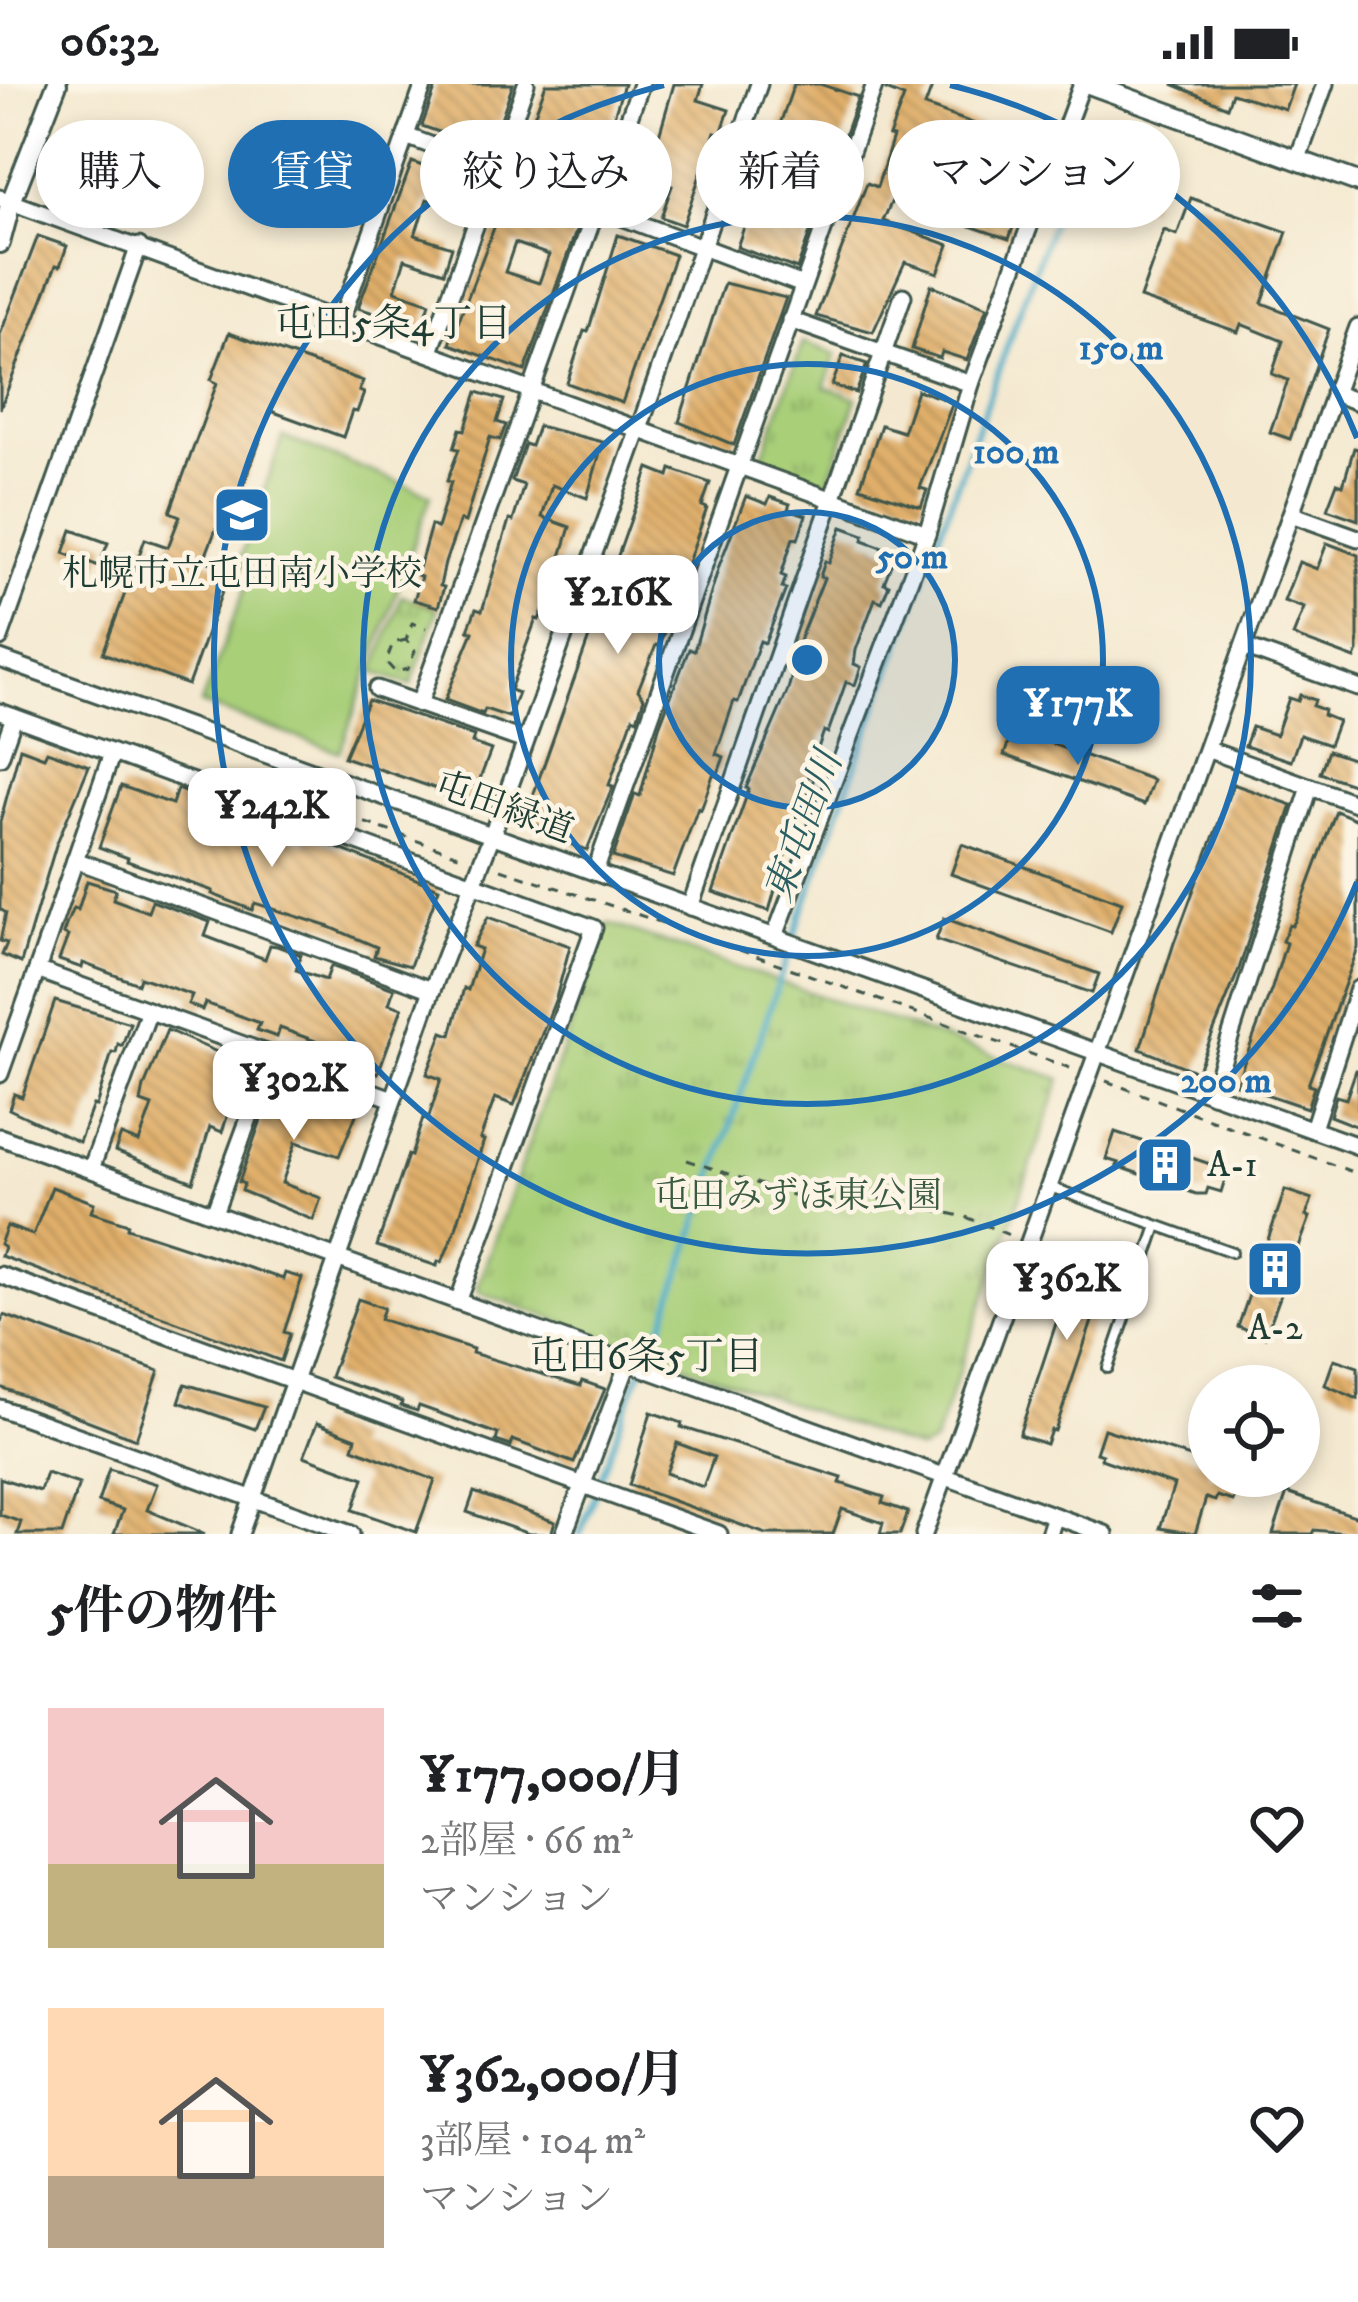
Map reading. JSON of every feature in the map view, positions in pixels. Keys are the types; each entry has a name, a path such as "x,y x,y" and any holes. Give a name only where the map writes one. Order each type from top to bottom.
{"street":[{"path":"0,244 5,200 56,84"},
{"path":"341,320 424,84"},
{"path":"513,120 526,84"},
{"path":"627,120 640,84"},
{"path":"240,1534 759,84"},
{"path":"595,872 874,84"},
{"path":"786,940 927,534 971,385 1085,84 1358,182"},
{"path":"1297,161 1325,84"},
{"path":"406,136 420,141"},
{"path":"5,200 927,534"},
{"path":"430,352 474,228"},
{"path":"419,704 589,228"},
{"path":"648,228 803,285"},
{"path":"0,638 139,246"},
{"path":"690,907 903,296"},
{"path":"790,320 971,385"},
{"path":"924,1534 1358,327"},
{"path":"1333,393 1358,402"},
{"path":"1291,514 1358,538"},
{"path":"1244,647 1358,688"},
{"name":"屯田緑道","path":"0,659 1358,1146"},
{"path":"377,689 525,741"},
{"path":"0,757 7,714 594,928 458,1302"},
{"path":"1209,751 1358,804"},
{"path":"0,1074 112,753"},
{"path":"1212,1094 1310,787"},
{"path":"75,860 432,990"},
{"path":"37,970 393,1099"},
{"path":"1313,1130 1358,989"},
{"path":"91,1169 149,1012"},
{"path":"214,1213 272,1057"},
{"path":"0,1137 1105,1534"},
{"path":"0,1276 719,1534"},
{"path":"564,1534 596,1490 640,1367"},
{"path":"0,1408 351,1534"},
{"path":"1048,1534 1055,1516"}],"lane":[{"path":"1051,1187 1232,1252"},
{"path":"1108,1368 1157,1226"}],"path":[{"path":"406,640 412,623 434,631"},
{"path":"406,640 415,651 408,670 395,672 386,662 393,643 406,640"},
{"path":"265,788 1072,1069"},
{"path":"1105,1080 1358,1174"},
{"path":"687,1160 807,1200 844,1197 904,1203 966,1217 1011,1236"}],"green space":[{"path":"803,342 836,354 825,387 857,398 827,486 760,463"},
{"path":"283,437 431,495 340,752 201,704 252,570 238,564"},
{"path":"402,596 438,609 411,685 374,672"},
{"name":"屯田みずほ東公園","path":"608,923 1061,1079 934,1443 920,1450 479,1292"}],"building":[{"path":"437,84 513,84 500,120 424,120"},
{"path":"546,84 624,84 613,120 533,120"},
{"path":"674,84 703,84 698,100 729,110 726,120 696,120 696,187 683,225 672,221 672,120 664,120"},
{"path":"794,84 820,84 858,97 850,120 781,120"},
{"path":"887,84 933,84 925,106 964,120 895,120 904,97 886,90"},
{"path":"1172,84 1294,84 1285,109 1232,93 1227,107"},
{"path":"888,153 888,210 883,221 888,228 902,228 949,245 938,273 905,262 873,332 816,316 850,228 864,228 867,183 877,187"},
{"path":"412,162 420,165 420,220 415,235 452,247 444,272 405,259 395,291 430,303 422,328 358,308 388,228 396,228 396,205"},
{"path":"1191,198 1287,232 1262,303 1329,329 1290,439 1270,432 1288,380 1272,374 1283,341 1241,324 1238,332 1140,298 1164,230 1177,235"},
{"path":"494,228 577,228 525,371 450,344","holes":["515,243 549,255 539,283 505,272"]},
{"path":"744,228 812,228 797,269 737,247"},
{"path":"976,228 1013,228 1009,239"},
{"path":"618,235 675,255 622,403 567,383"},
{"path":"38,236 67,246 0,409 0,335"},
{"path":"724,283 786,298 734,445 679,422"},
{"path":"931,285 987,307 967,360 912,349"},
{"path":"229,333 363,381 359,391 364,393 343,437 271,411 226,533 216,529 204,560 230,570 188,685 103,653 145,539 168,547 180,516 170,512 217,383 211,380"},
{"path":"843,356 867,364 856,393 832,385"},
{"path":"917,390 953,402 920,488 927,490 921,507 860,487 881,425 903,432"},
{"path":"477,392 504,400 497,422 506,425 500,440 490,437 465,522 460,520 445,563 438,607 414,600 421,577 417,575 431,525 437,528 451,482 447,481 459,449 454,448 460,429 465,430"},
{"path":"538,426 603,442 587,498 552,485 542,517 570,527 551,590 510,690 518,693 509,717 485,709 483,714 445,700 473,632 468,630 476,609 482,611 509,520 513,521 524,485 512,481 525,444 531,446"},
{"path":"1354,448 1358,449 1358,520 1327,509 1337,483 1343,485"},
{"path":"649,468 669,476 671,469 710,483 702,506 707,508 659,646 638,690 644,698 637,719 633,717 609,785 613,786 587,850 524,821"},
{"path":"746,496 767,504 770,497 806,515 781,575 786,577 782,588 786,589 765,643 760,641 738,702 734,701 716,754 724,757 701,810 698,808 673,876 613,857 635,794 640,796 659,727 689,649 694,651"},
{"path":"842,527 896,552 884,583 889,585 882,602 875,599 856,650 854,664 861,667 855,685 846,682 808,776 814,778 806,801 801,800 769,911 713,892 746,788 788,690 795,663 791,661 824,578 820,577 825,561 829,563"},
{"path":"72,530 108,543 99,566 64,553"},
{"path":"1327,543 1358,555 1355,659 1293,636 1304,608 1284,601 1299,562 1317,569"},
{"path":"1300,695 1315,700 1313,706 1338,721 1329,745 1300,735 1291,761 1245,746 1252,727 1276,735 1289,698 1298,701"},
{"path":"368,700 474,736 472,743 491,750 470,805 344,757"},
{"path":"1013,730 1153,780 1144,805 1004,755"},
{"path":"20,748 44,757 47,751 89,766 56,845 21,963 2,955 7,943 0,941 6,913 0,909 0,822"},
{"path":"1328,751 1358,761 1358,786 1320,773"},
{"path":"1233,784 1292,805 1239,969 1197,1072 1140,1049"},
{"path":"121,786 172,804 177,789 250,817 244,833 276,845 280,835 304,843 307,836 439,888 410,966 374,956 377,947 330,927 255,903 252,910 99,847"},
{"path":"1336,811 1358,820 1358,948 1308,1085 1314,1087 1307,1108 1236,1084 1272,988 1286,943 1282,941 1295,921"},
{"path":"962,844 1122,902 1111,932 951,874"},
{"path":"87,881 116,890 113,899 148,912 152,901 210,922 205,936 265,959 270,945 301,955 296,970 326,980 331,966 394,989 389,1004 402,1008 378,1073 280,1028 277,1037 257,1030 260,1023 205,1003 202,1010 188,1004 192,995 140,977 138,984 83,963 82,968 59,960 68,936 63,934 66,925 73,908 78,910"},
{"path":"488,917 570,946 556,998 514,1105 495,1098 456,1228 437,1266 377,1246 408,1155 423,1118 428,1120 441,1079 427,1074 443,1032 451,1035 481,949 473,946"},
{"path":"944,918 1099,974 1092,993 936,940"},
{"path":"55,1001 130,1023 122,1046 118,1044 116,1053 112,1052 79,1142 9,1109 14,1094 22,1097"},
{"path":"167,1030 235,1060 228,1078 244,1084 241,1090 246,1092 239,1111 230,1108 222,1132 210,1127 193,1182 115,1151 121,1135 139,1142 152,1106 141,1102 144,1087"},
{"path":"1356,1070 1358,1127 1330,1116 1336,1096 1346,1099"},
{"path":"290,1076 358,1110 339,1156 296,1142 282,1183 321,1198 313,1220 242,1191 244,1184 239,1182 268,1100 281,1105"},
{"name":"A-1","path":"1115,1132 1228,1170 1221,1192 1208,1188 1206,1194 1196,1194 1117,1166 1119,1163 1106,1159"},
{"path":"52,1187 94,1203 91,1212 128,1224 127,1228 283,1279 285,1273 302,1278 284,1332 290,1334 281,1361 1,1256 7,1226 33,1235"},
{"name":"A-2","path":"1285,1190 1312,1199 1306,1216 1310,1217 1265,1337 1238,1327"},
{"path":"1083,1242 1113,1252 1112,1262 1055,1431 1051,1430 1046,1444 1019,1435"},
{"path":"358,1299 384,1308 380,1319 473,1349 472,1353 605,1389 574,1463 513,1440 511,1446 496,1441 498,1434 419,1406 417,1411 401,1406 395,1399 330,1377"},
{"path":"4,1315 159,1371 136,1439 0,1387"},
{"path":"1334,1359 1358,1367 1358,1399 1325,1385"},
{"path":"185,1384 264,1407 255,1429 179,1402"},
{"path":"651,1412 682,1423 681,1427 842,1478 840,1483 884,1497 882,1503 908,1512 900,1534 880,1534 883,1523 842,1509 833,1534 766,1534 629,1485","holes":["677,1443 714,1457 703,1487 666,1473"]},
{"path":"317,1423 356,1438 353,1448 435,1480 416,1532 353,1510 364,1478 304,1456"},
{"path":"1104,1429 1188,1456 1188,1497 1217,1497 1215,1501 1206,1498 1195,1534 1160,1528 1174,1485 1101,1459 1096,1453"},
{"path":"109,1469 157,1484 147,1510 205,1534 114,1534 123,1510 98,1502"},
{"path":"46,1473 79,1484 62,1534 17,1534 21,1522 0,1515 0,1478 40,1491"},
{"path":"474,1492 555,1522 551,1534 529,1534 467,1512"},
{"path":"1286,1497 1358,1517 1358,1534 1314,1530 1312,1534 1273,1534"}],"waterway":[{"name":"東屯田川","path":"580,1534 635,1383 657,1343 801,916 1050,228"}],"place":[{"name":"札幌市立屯田南小学校","path":"242,515"},
{"name":"A-1","path":"1165,1165"},
{"name":"A-2","path":"1275,1269"}],"district":[{"name":"屯田5条4丁目","path":"393,324"},
{"name":"屯田6条5丁目","path":"646,1357"}]}
